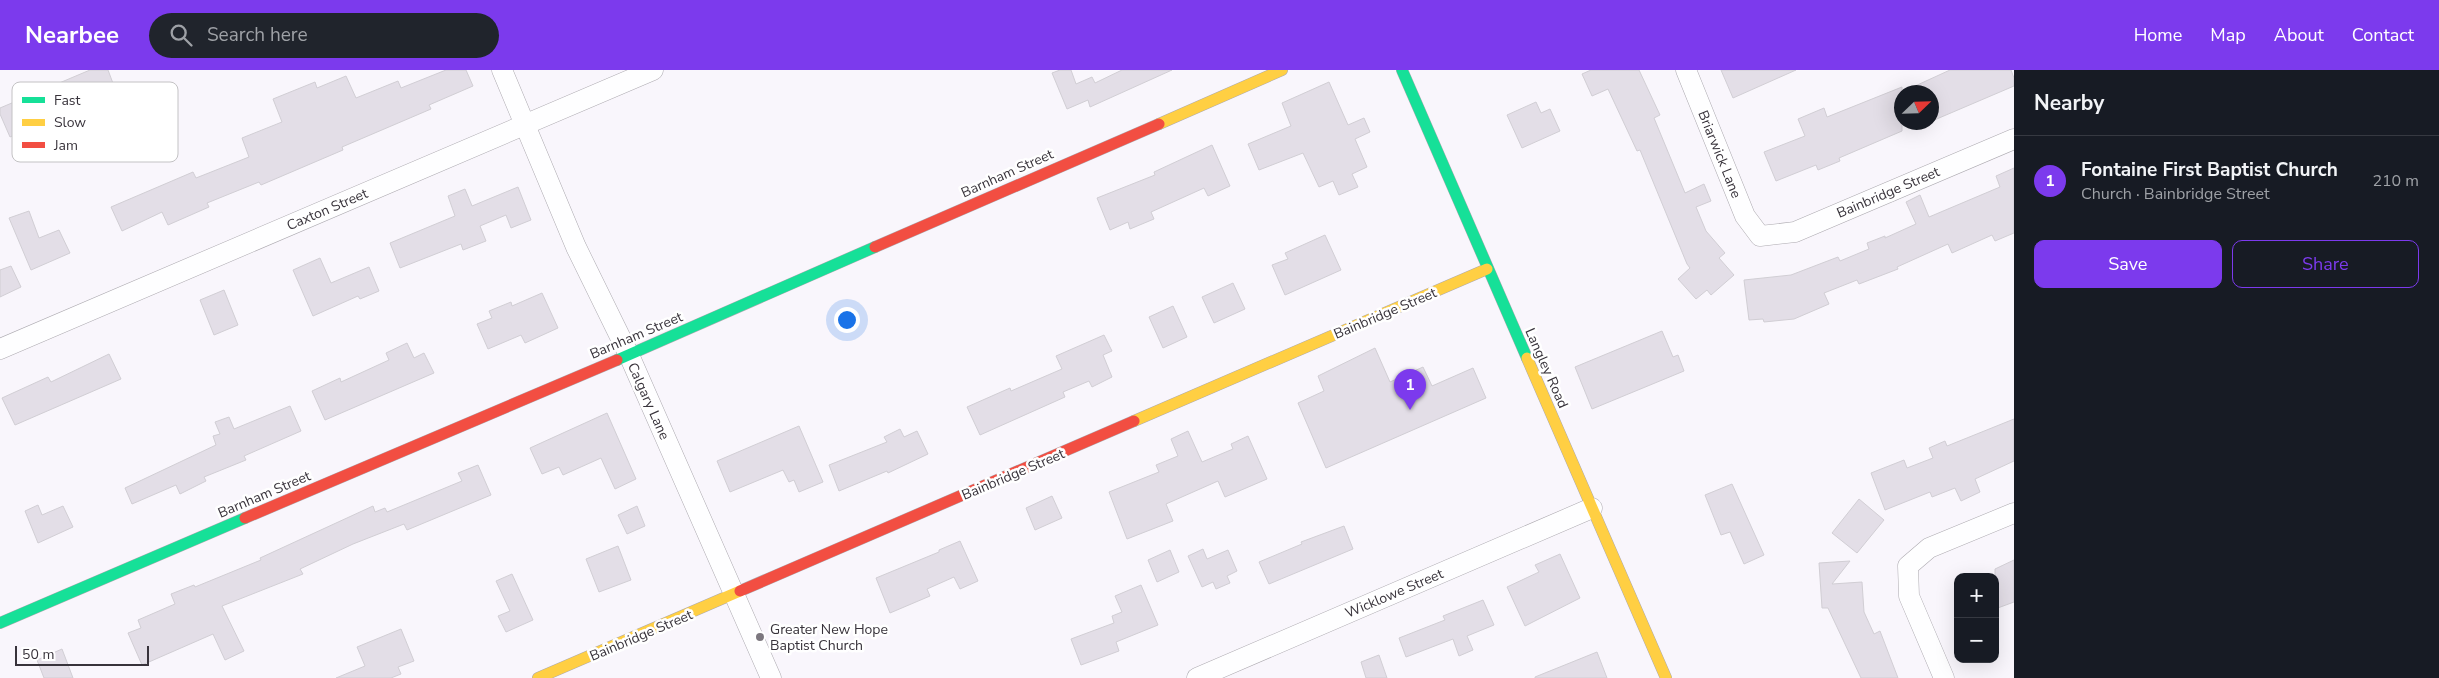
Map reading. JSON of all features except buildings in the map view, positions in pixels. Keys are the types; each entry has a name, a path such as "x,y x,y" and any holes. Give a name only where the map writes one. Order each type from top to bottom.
{"street":[{"name":"Calgary Lane","path":"502,70 576,247 629,355 771,678"},
{"name":"Caxton Street","path":"0,349 653,70"},
{"name":"Barnham Street","path":"0,623 629,355 1282,70"},
{"name":"Langley Road","path":"1402,70 1666,678"},
{"name":"Briarwick Lane","path":"1686,70 1745,216 1760,236"},
{"name":"Bainbridge Street","path":"1760,236 1795,232 2014,139"},
{"name":"Bainbridge Street","path":"538,678 1487,269"},
{"name":"Wicklowe Street","path":"1196,678 1592,508"},
{"path":"1944,678 1910,596 1908,566 1929,548 2014,513"}],"traffic: fast":[{"path":"1402,70 1527,358"},
{"path":"617,360 875,247"},
{"path":"0,623 245,518"}],"traffic: slow":[{"path":"1159,124 1282,70"},
{"path":"1134,421 1487,269"},
{"path":"1527,358 1666,678"},
{"path":"538,678 740,591"}],"traffic: jam":[{"path":"875,247 1159,124"},
{"path":"245,518 617,360"},
{"path":"740,591 1134,421"}],"place":[{"name":"Fontaine First Baptist Church","path":"1410,410"},
{"name":"Greater New Hope Baptist Church","path":"760,637"}]}
